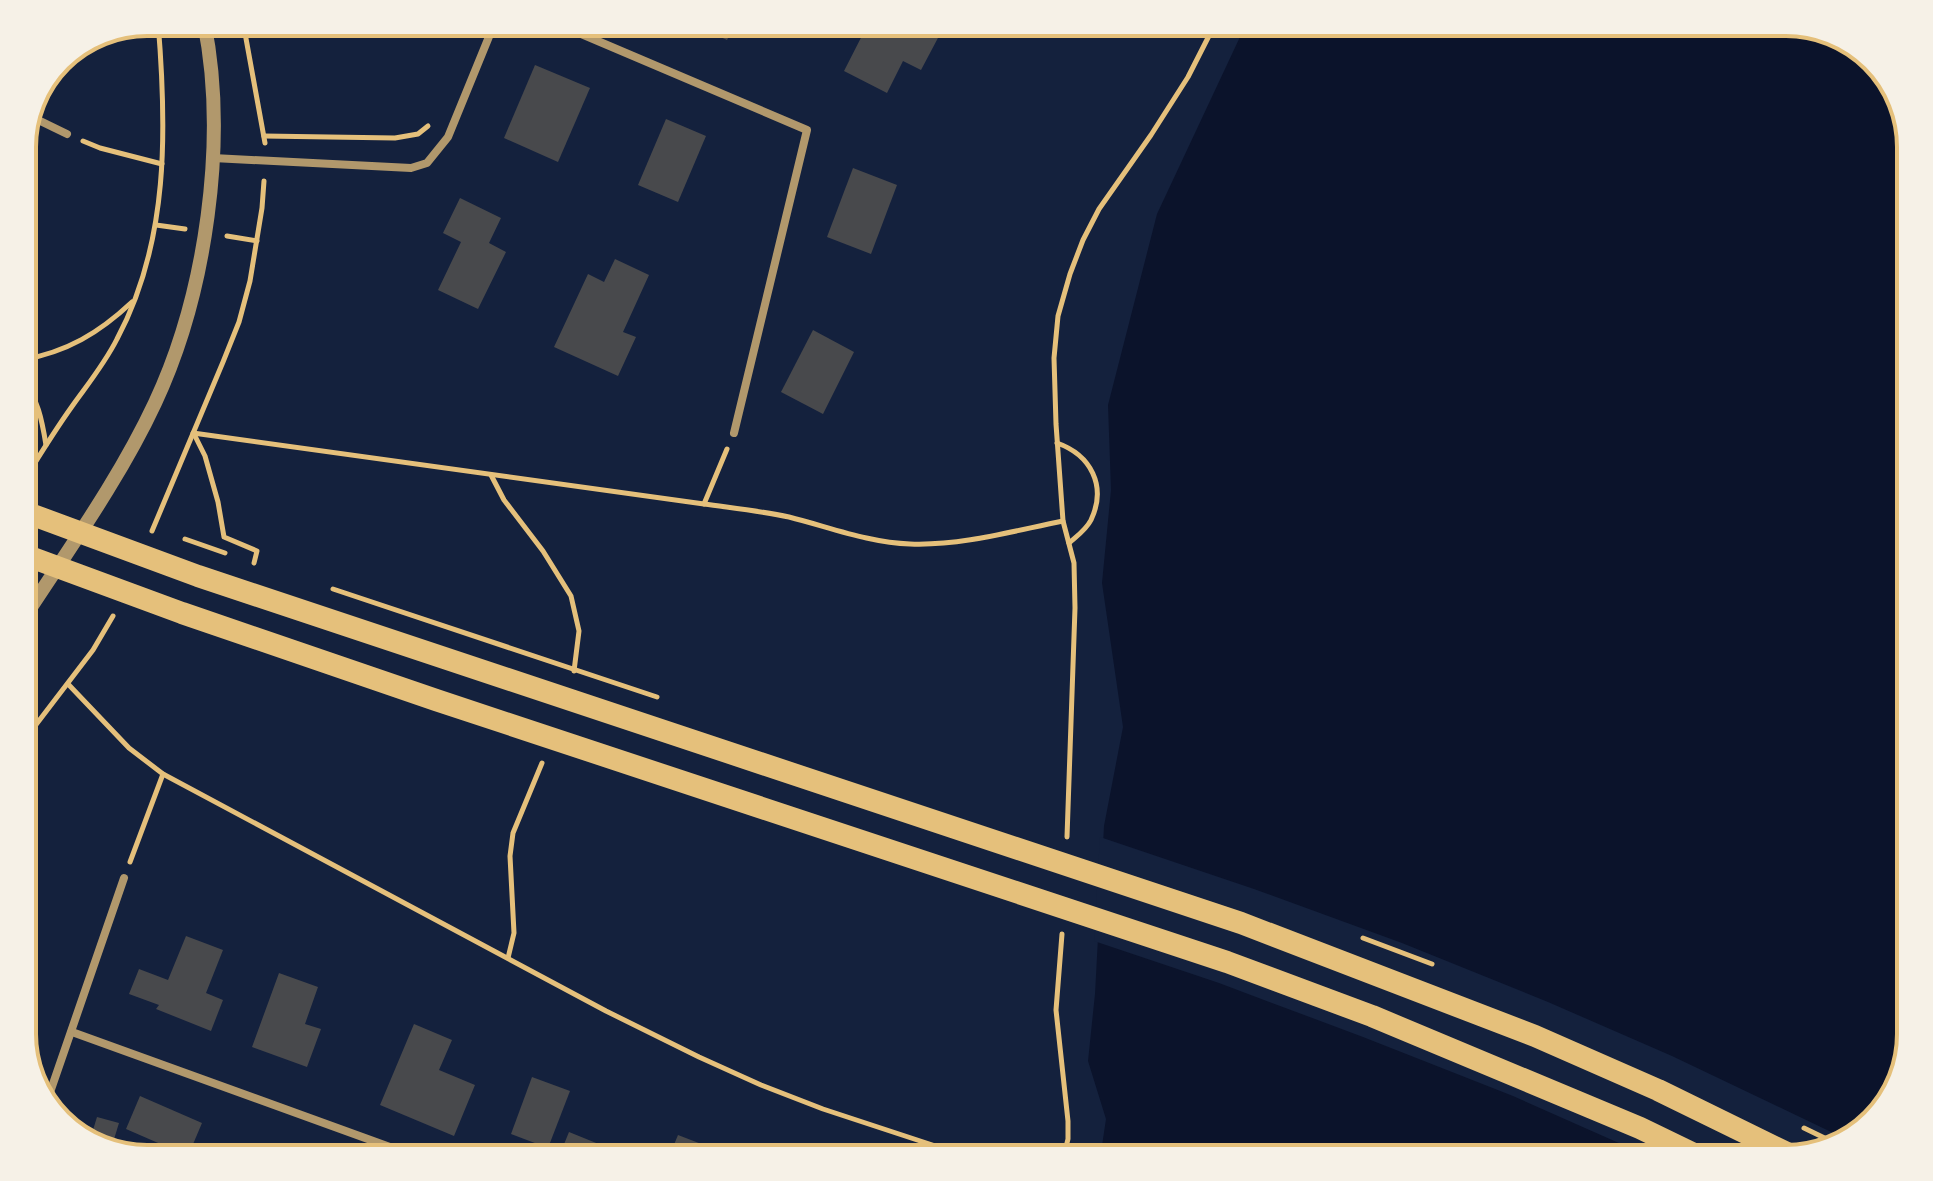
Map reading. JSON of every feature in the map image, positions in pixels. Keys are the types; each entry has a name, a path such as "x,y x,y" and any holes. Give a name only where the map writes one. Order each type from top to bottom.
{"highway":[{"path":"36,516 198,576 1241,923 1535,1036 1658,1090 1770,1145"},
{"path":"36,559 436,700 1227,962 1431,1040 1675,1145"}],"street":[{"path":"36,599 121,467 156,402 178,345 191,301 205,232 213,158 212,81 206,36"},
{"path":"213,158 411,168 427,163 448,137 489,36"},
{"path":"586,36 807,130 734,433"},
{"path":"40,121 67,134"},
{"path":"51,1090 124,878"},
{"path":"72,1032 384,1145"}],"path":[{"path":"36,461 106,359 142,282 156,225 162,164 159,36"},
{"path":"193,433 234,335 250,281 262,208 266,161 264,136 246,36"},
{"path":"193,433 785,516 883,541 907,544 966,540 1063,521 1054,358 1058,316 1074,263 1099,209 1181,89 1210,36"},
{"path":"264,136 395,138 418,134 430,125 435,116"},
{"path":"67,134 100,148 162,164"},
{"path":"36,357 61,351 82,341 116,317 135,298"},
{"path":"36,402 46,446"},
{"path":"193,433 205,456 224,537 257,551 254,563 268,568"},
{"path":"704,504 734,433"},
{"path":"1057,443 1071,448 1089,465 1098,494 1091,521 1069,543"},
{"path":"327,587 460,630"},
{"path":"68,684 129,748 163,774 606,1011 761,1085 932,1145"},
{"path":"124,878 163,774"}],"water":[{"path":"1240,36 1801,37 1829,44 1842,51 1874,79 1891,111 1897,140 1897,1034 1889,1077 1874,1102 1854,1122 1829,1137 1786,1145 1102,1145 1106,1119 1088,1061 1095,994 1104,826 1123,727 1102,583 1111,490 1108,405 1157,214"}],"pier":[{"path":"1100,837 1402,943 1672,1056 1835,1134 1815,1141 1786,1145 1623,1145 1513,1096 1363,1037 1219,983 1094,941"}],"building":[{"path":"862,36 939,36 921,70 903,61 887,93 844,71"},
{"path":"535,65 590,88 558,162 504,138"},
{"path":"666,119 706,136 678,202 638,185"},
{"path":"853,168 897,185 871,254 827,237"},
{"path":"460,198 501,218 489,243 506,252 478,309 438,290 461,242 443,233"},
{"path":"615,259 649,275 623,332 636,337 618,376 554,347 588,274 604,282"},
{"path":"813,330 854,352 823,414 781,392"},
{"path":"186,936 223,950 206,993 223,1000 211,1031 156,1009 159,1005 129,994 139,969 168,980"},
{"path":"279,973 318,987 305,1024 321,1029 307,1067 252,1047"},
{"path":"414,1024 452,1040 439,1070 475,1085 454,1136 380,1105"},
{"path":"532,1077 570,1091 549,1145 540,1145 511,1134"},
{"path":"140,1096 202,1123 193,1145 163,1145 126,1129"},
{"path":"97,1117 119,1123 114,1140 93,1131"},
{"path":"569,1132 601,1145 564,1145"},
{"path":"678,1135 704,1145 674,1145"}]}
